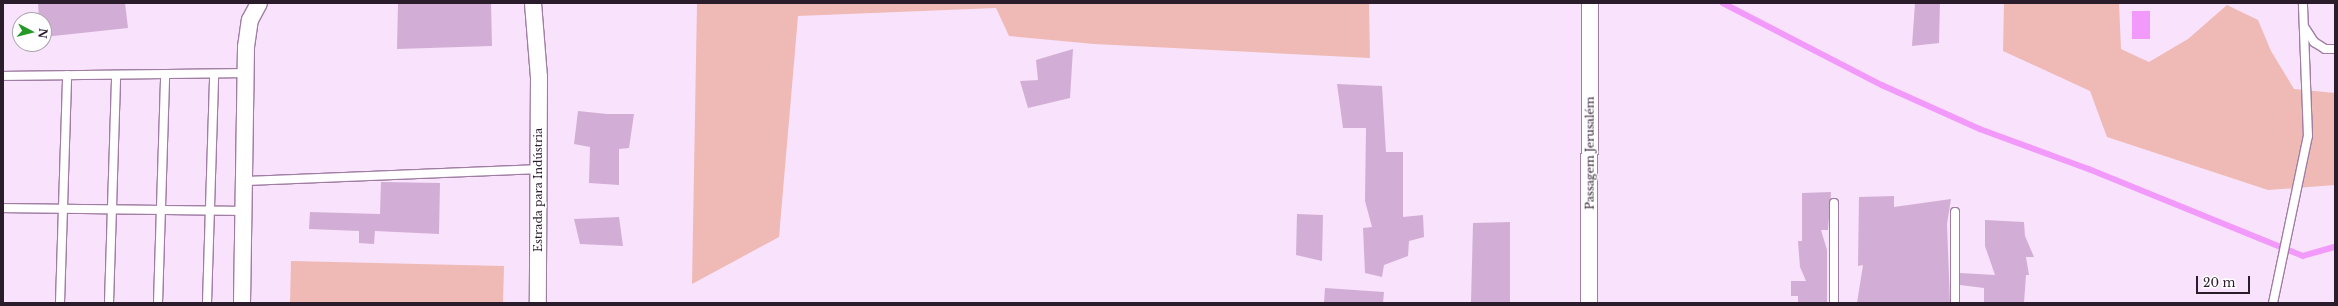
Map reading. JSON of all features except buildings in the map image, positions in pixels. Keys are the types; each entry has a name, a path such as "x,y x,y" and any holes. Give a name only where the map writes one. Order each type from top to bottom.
{"street":[{"path":"242,303 246,73 250,20 260,3"},
{"name":"Estrada para Indústria","path":"533,3 539,77 537,169 538,303"},
{"name":"Passagem Jerusalém","path":"1589,303 1590,3"}],"lane":[{"path":"2273,303 2308,136 2303,3"},
{"path":"2305,27 2314,42 2325,49 2335,49"},
{"path":"3,76 246,73"},
{"path":"158,303 165,74"},
{"path":"207,303 214,74"},
{"path":"60,303 67,75"},
{"path":"109,303 116,75"},
{"path":"244,181 537,169"},
{"path":"1834,203 1834,303"},
{"path":"3,208 244,210"},
{"path":"1955,212 1955,303"}],"shaded area":[{"path":"697,3 1369,3 1370,58 1094,44 1009,36 996,8 798,16 779,237 692,284"},
{"path":"2004,3 2119,3 2121,49 2149,62 2188,39 2227,5 2258,20 2271,51 2294,89 2335,93 2335,185 2268,190 2107,137 2090,91 2003,51"},
{"path":"2132,11 2150,11 2150,39 2132,39"},
{"path":"291,261 504,266 503,303 290,303"}],"waterway":[{"path":"1723,3 1882,85 1980,129 2089,169 2303,256 2335,247"}]}
